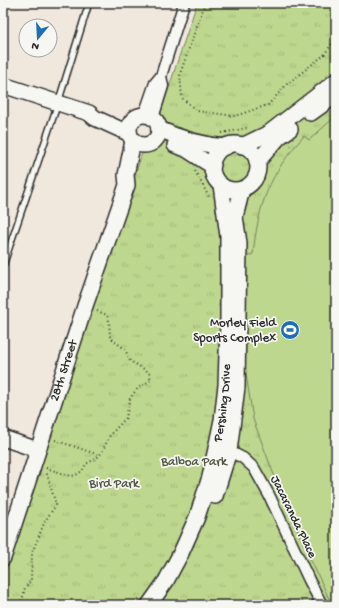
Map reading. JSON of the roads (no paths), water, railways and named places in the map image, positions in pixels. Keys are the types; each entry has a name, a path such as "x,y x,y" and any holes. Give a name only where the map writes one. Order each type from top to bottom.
{"main road":[{"path":"242,146 269,133 336,81"},
{"path":"3,85 89,113 98,112 144,130 186,149 213,166"},
{"path":"257,162 280,137 336,95"},
{"path":"144,130 174,136 200,144 226,147"},
{"name":"28th Street","path":"3,558 85,306 127,185 131,180 144,130"},
{"path":"231,145 242,146 254,155 258,169 253,182 242,189 231,190 221,185 214,176 213,166 217,154 226,147 231,145"},
{"name":"Pershing Drive","path":"149,605 166,581 181,553 197,517 210,477 222,420 226,385 228,236 221,185"},
{"name":"Pershing Drive","path":"158,605 181,572 196,542 223,472 228,451 237,387 239,243 236,217 242,189"},
{"path":"228,322 232,345 231,386 225,442 228,451"},
{"path":"3,438 38,450"}],"street":[{"name":"28th Street","path":"144,130 163,86 161,76 184,3"},
{"name":"Jacaranda Place","path":"228,451 243,458 254,468 269,495 322,605"}],"lane":[{"path":"3,266 90,3"}],"place":[{"name":"Morley Field Sports Complex","path":"290,330"}],"park label":[{"name":"Balboa Park","path":"194,462"},
{"name":"Bird Park","path":"114,484"}]}
